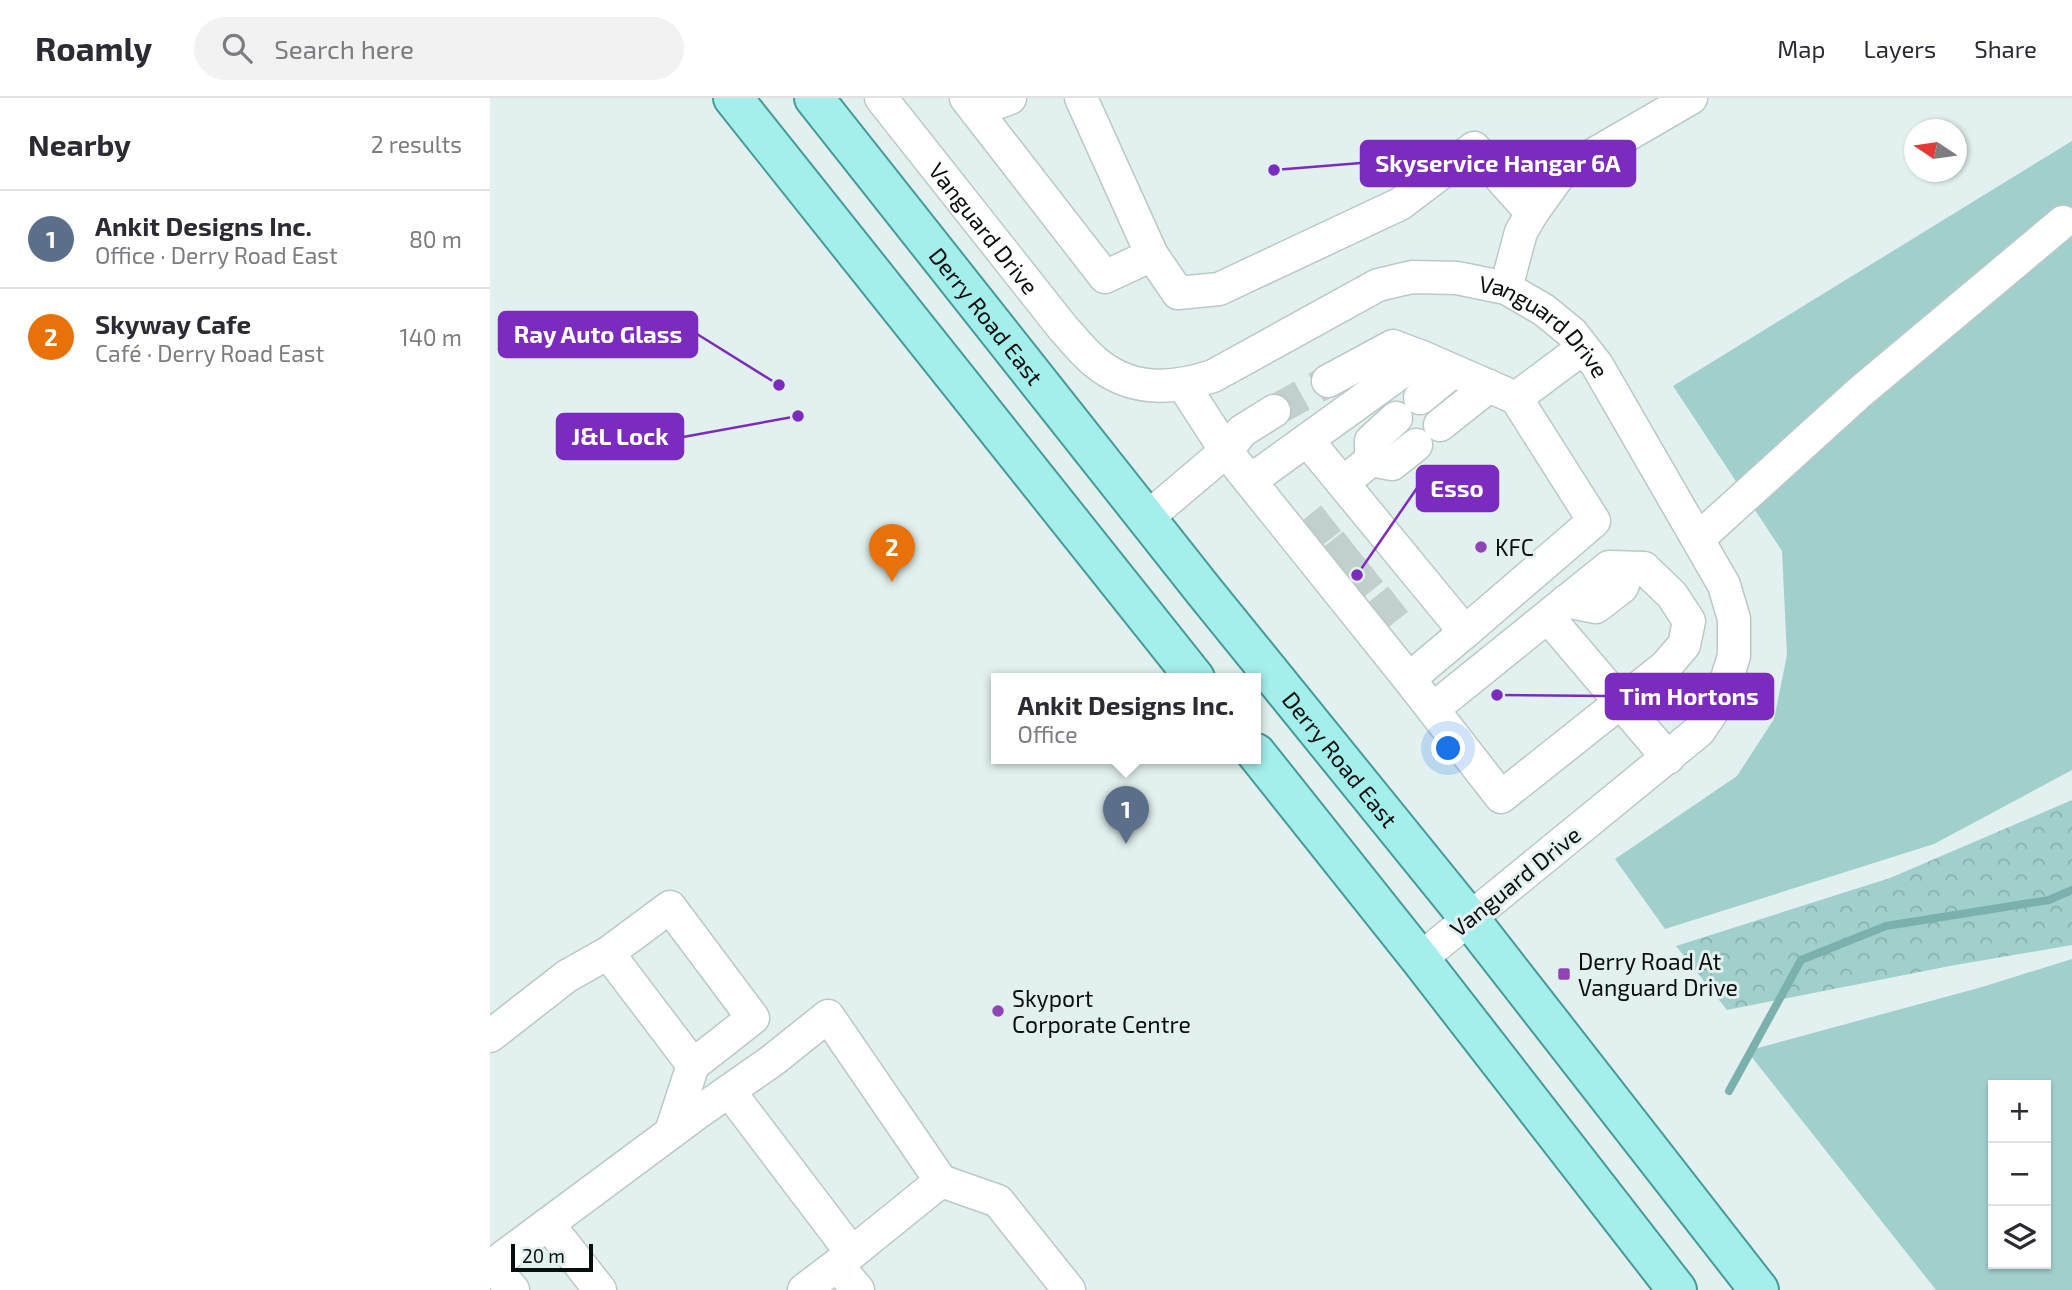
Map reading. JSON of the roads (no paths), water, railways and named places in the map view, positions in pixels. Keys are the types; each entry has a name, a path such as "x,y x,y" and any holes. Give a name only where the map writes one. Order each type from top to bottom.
{"main road":[{"path":"733,98 1191,673"},
{"name":"Derry Road East","path":"814,98 1146,518 1469,918 1759,1290"},
{"path":"1261,760 1420,959 1677,1290"}],"street":[{"name":"Vanguard Drive","path":"881,98 1063,328 1094,362 1118,376 1148,386 1184,386 1213,376 1378,285 1412,276 1457,278 1506,288 1544,310 1572,332 1597,365 1724,585 1734,619 1734,656 1720,700 1699,731 1420,959"},
{"path":"1010,98 971,104 1105,277 1152,255"},
{"path":"1081,98 1152,255 1178,293 1219,289 1400,204 1474,148 1532,213"},
{"path":"1506,288 1521,232 1560,174 1691,98"},
{"path":"1698,539 1860,392 2063,222"},
{"path":"1328,381 1393,346 1503,392 1594,521 1409,679"},
{"path":"1440,425 1583,348"},
{"path":"1250,481 1422,357"},
{"path":"1420,398 1453,371"},
{"path":"1184,386 1226,451 1369,622 1409,679 1501,797 1666,666 1684,645 1689,621 1672,595 1644,568 1609,567 1562,615 1433,709"},
{"path":"1146,518 1226,451 1242,431 1274,411"},
{"path":"1345,499 1371,460 1371,441 1396,418"},
{"path":"1308,441 1367,533 1412,587 1465,632"},
{"path":"1371,460 1392,464 1416,445"},
{"path":"1562,615 1620,704 1668,758"},
{"path":"490,1036 567,976 608,954 670,907 753,1018 693,1065 671,1132"},
{"path":"608,954 693,1065"},
{"path":"513,1290 491,1265 773,1060 828,1016 941,1181 998,1201 1069,1290"},
{"path":"729,1091 844,1259 858,1290"},
{"path":"804,1290 941,1181"},
{"path":"548,1224 600,1290"}],"waterway":[{"path":"1729,1091 1801,960 1886,926 2049,900 2072,890"}],"tunnel":[{"path":"1274,411 1328,381"},
{"path":"1306,538 1335,515"},
{"path":"1328,564 1357,541"},
{"path":"1348,589 1377,566"},
{"path":"1373,619 1402,596"}],"place":[{"name":"Skyservice Hangar 6A","path":"1274,170"},
{"name":"Ray Auto Glass","path":"779,385"},
{"name":"J&L Lock","path":"798,416"},
{"name":"KFC","path":"1481,547"},
{"name":"Esso","path":"1357,575"},
{"name":"Skyway Cafe","path":"892,582"},
{"name":"Tim Hortons","path":"1497,695"},
{"name":"Ankit Designs Inc.","path":"1126,844"},
{"name":"Derry Road At Vanguard Drive","path":"1564,974"},
{"name":"Skyport Corporate Centre","path":"998,1011"}]}
